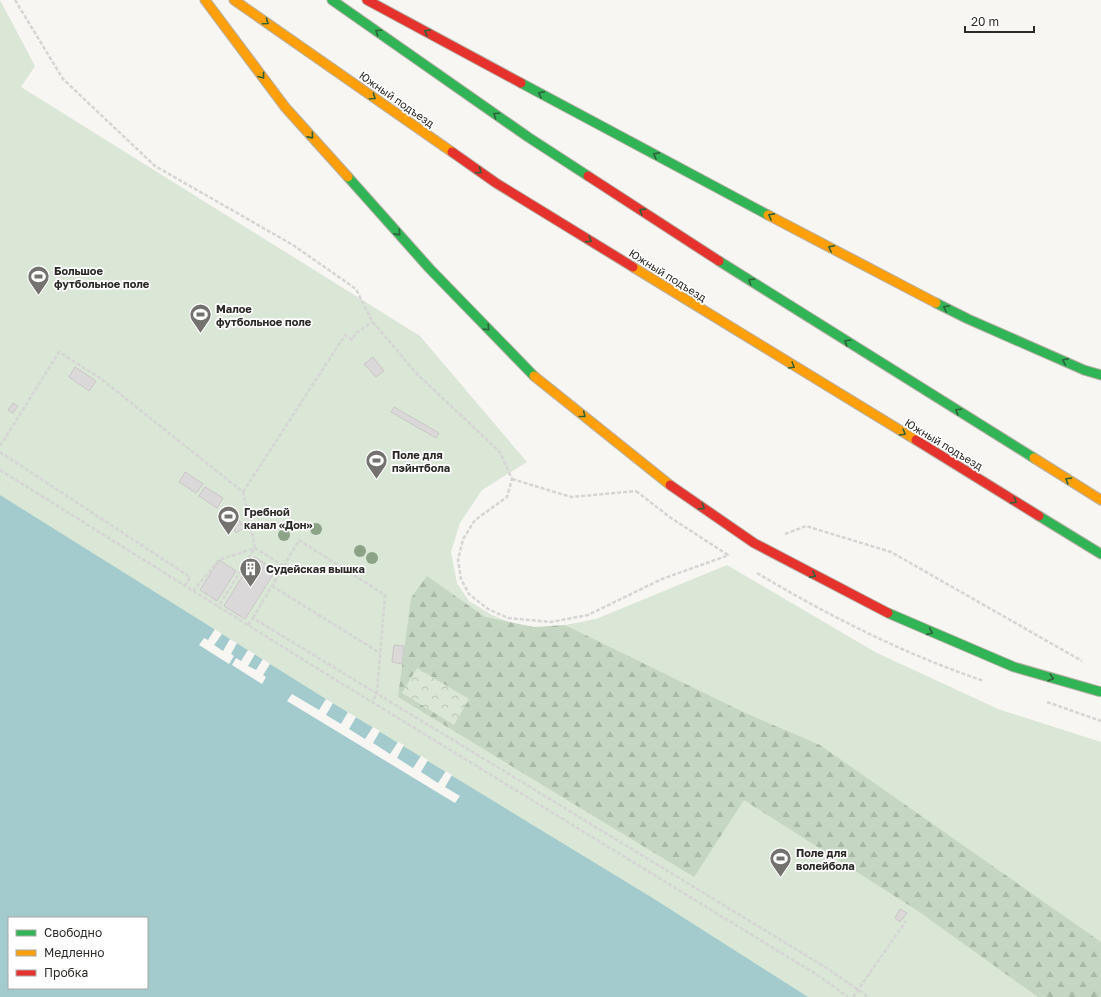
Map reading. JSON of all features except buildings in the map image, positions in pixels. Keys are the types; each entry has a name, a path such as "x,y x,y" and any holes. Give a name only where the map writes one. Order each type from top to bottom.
{"main road":[{"path":"205,0 285,107 430,269 538,380 670,485 754,543 880,610 1014,667 1101,692"},
{"name":"Южный подъезд","path":"234,0 496,183 1101,554"},
{"path":"332,0 528,137 784,302 1101,500"},
{"path":"367,0 805,235 968,319 1084,370 1101,375"}],"path":[{"path":"15,0 63,79 154,166 294,245 356,289 372,322 417,374 500,452 512,479 507,497 476,520 463,539 458,560 461,579 470,594 488,609 508,618 551,622 588,615 662,579 734,553"},
{"path":"243,492 345,335 352,340 356,333 372,322"},
{"path":"0,446 59,352 100,378 243,492 255,548 218,607"},
{"path":"0,452 190,577 185,586"},
{"path":"0,470 218,607 819,976 848,997"},
{"path":"512,479 571,497 636,491"},
{"path":"778,537 806,526 891,552 1088,665"},
{"path":"248,625 299,540 385,595 377,693 372,702"},
{"path":"255,548 284,566"},
{"path":"193,591 219,560 255,548"},
{"path":"272,586 380,653"},
{"path":"253,618 818,963 869,997"},
{"path":"853,997 906,921"}],"green space":[{"name":"Гребной канал «Дон»","path":"0,0 35,66 21,87 420,336 527,462 482,490 460,523 451,552 457,583 469,601 492,615 531,631 569,627 565,625 596,619 727,565 875,652 998,709 1101,742 1101,997 0,997"},
{"path":"427,576 485,617 534,627 565,625 743,712 820,745 1101,942 1101,997 1038,997 918,911 744,800 694,877 398,697 411,598"},
{"path":"417,668 469,699 454,725 402,693"}],"water":[{"path":"0,495 326,699 651,897 808,997 0,997"}],"pier":[{"path":"215,629 222,634 214,645 223,651 230,639 237,643 231,654 234,656 229,664 199,645 204,638 208,640"},
{"path":"248,650 255,654 248,666 256,670 263,659 270,664 263,675 266,677 262,684 232,665 236,658 241,661"},
{"path":"292,694 319,710 326,699 333,703 326,715 341,724 348,712 356,717 349,729 365,739 373,727 380,731 373,743 390,754 398,742 404,745 397,758 413,768 421,756 428,760 421,772 438,783 446,771 452,775 445,787 460,796 455,803 287,701"}],"traffic: fast":[{"path":"332,0 528,137 588,176"},
{"path":"521,83 768,215"},
{"path":"348,177 430,269 534,376"},
{"path":"719,261 1034,458"},
{"path":"936,303 968,319 1084,370 1101,375"},
{"path":"1039,516 1101,554"},
{"path":"888,613 1014,667 1101,692"}],"traffic: slow":[{"path":"205,0 285,107 348,177"},
{"path":"234,0 452,152"},
{"path":"768,215 936,303"},
{"path":"633,267 916,440"},
{"path":"534,376 670,485"},
{"path":"1034,458 1101,500"}],"traffic: jam":[{"path":"367,0 521,83"},
{"path":"452,152 496,183 633,267"},
{"path":"588,176 719,261"},
{"path":"916,440 1039,516"},
{"path":"670,485 754,543 888,613"}],"place":[{"name":"Большое футбольное поле","path":"39,296"},
{"name":"Малое футбольное поле","path":"200,334"},
{"name":"Поле для пэйнтбола","path":"377,480"},
{"name":"Гребной канал «Дон»","path":"228,536"},
{"name":"Судейская вышка","path":"250,588"},
{"name":"Поле для волейбола","path":"781,878"}]}
